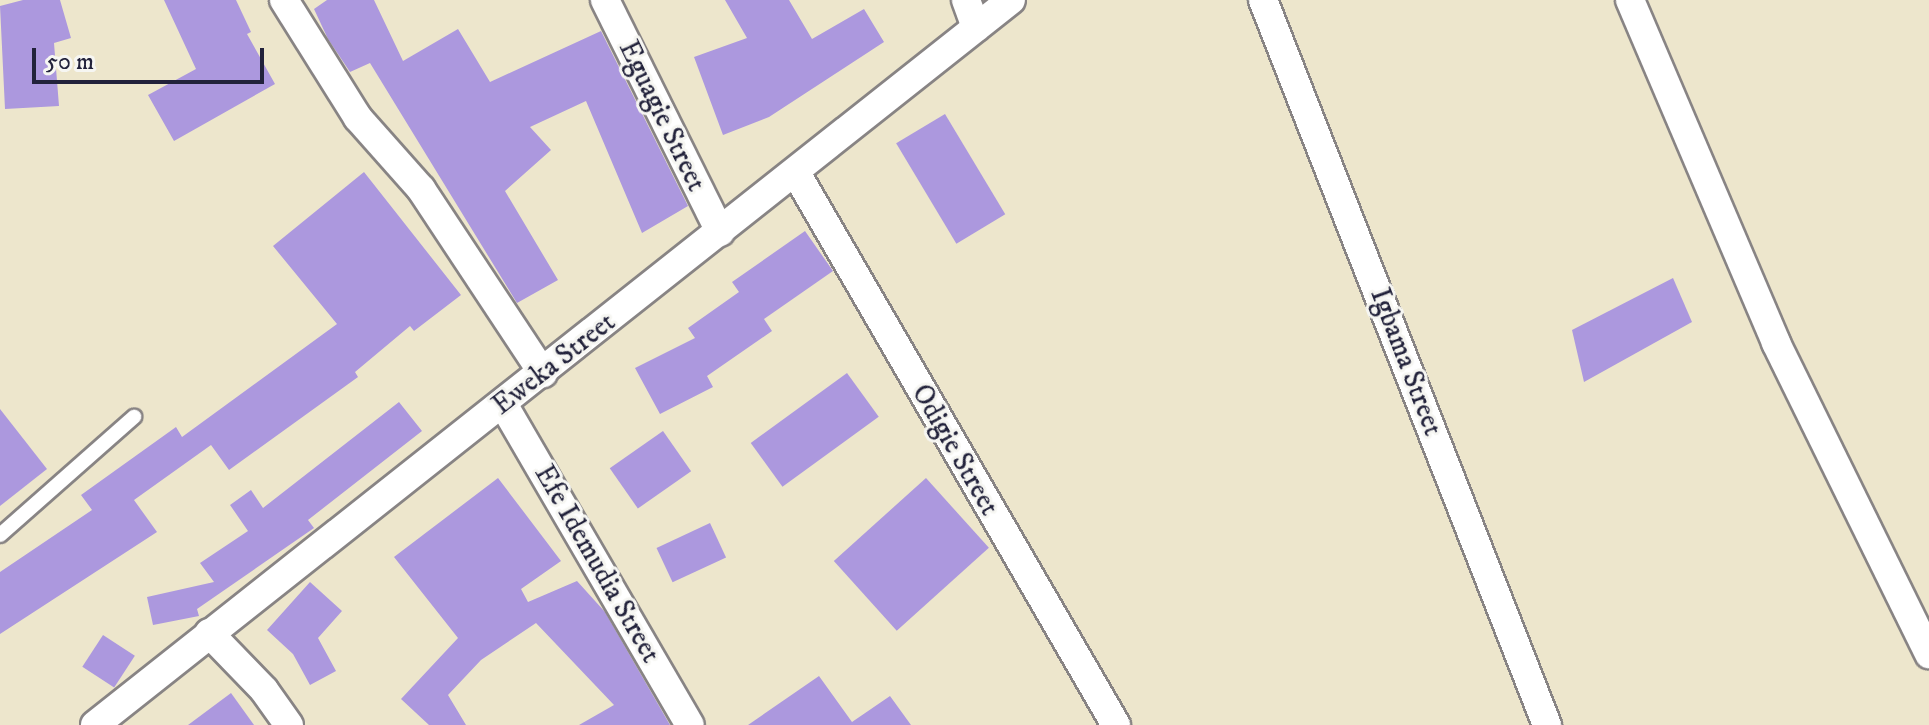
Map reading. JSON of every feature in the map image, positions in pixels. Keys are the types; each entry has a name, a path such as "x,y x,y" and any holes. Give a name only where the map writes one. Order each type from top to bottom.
{"street":[{"path":"284,0 358,118 421,189 543,373"},
{"name":"Eguagie Street","path":"605,0 720,232"},
{"path":"966,0 976,27"},
{"name":"Eweka Street","path":"95,725 1011,0"},
{"name":"Igbama Street","path":"1263,0 1547,725"},
{"path":"1630,0 1776,343 1929,654"},
{"name":"Odigie Street","path":"796,173 1116,725"},
{"name":"Efe Idemudia Street","path":"503,404 690,725"},
{"path":"209,633 264,690 289,725"}],"lane":[{"path":"0,535 134,417"}],"building":[{"path":"23,0 60,0 71,38 54,43 59,106 5,109 0,6"},
{"path":"164,0 236,0 251,32 247,34 275,84 174,141 148,95 196,69"},
{"path":"327,0 374,0 403,61 458,29 490,82 601,31 688,206 642,233 586,101 530,127 551,150 505,191 558,280 517,303 370,63 350,72 328,39 314,9"},
{"path":"725,0 789,0 812,39 864,9 884,42 769,117 723,135 694,57 747,38"},
{"path":"945,114 1005,214 956,244 896,143"},
{"path":"364,172 461,295 414,331 410,326 355,372 358,377 229,470 211,445 134,500 157,532 0,634 0,572 92,510 81,495 176,427 182,437 337,324 273,246"},
{"path":"805,231 833,271 764,319 772,331 707,376 713,387 660,414 635,368 695,338 688,328 739,292 732,282"},
{"path":"1673,278 1692,322 1584,382 1572,330"},
{"path":"847,373 879,417 782,487 751,443"},
{"path":"399,402 422,431 308,520 314,528 197,609 199,616 153,625 147,597 214,582 200,563 248,531 230,505 251,490 263,508"},
{"path":"0,409 47,469 0,506"},
{"path":"663,431 691,471 638,508 610,468"},
{"path":"498,478 561,561 521,589 528,602 577,581 605,612 670,725 579,725 614,705 536,623 481,660 448,695 466,725 429,725 401,699 458,638 394,557"},
{"path":"926,478 989,548 897,631 834,561"},
{"path":"710,523 726,557 673,582 657,548"},
{"path":"310,582 342,611 318,638 336,671 310,685 293,654 267,630"},
{"path":"103,635 135,656 114,688 82,667"},
{"path":"819,676 852,722 890,696 911,725 748,725"},
{"path":"231,693 254,725 188,725"}]}
